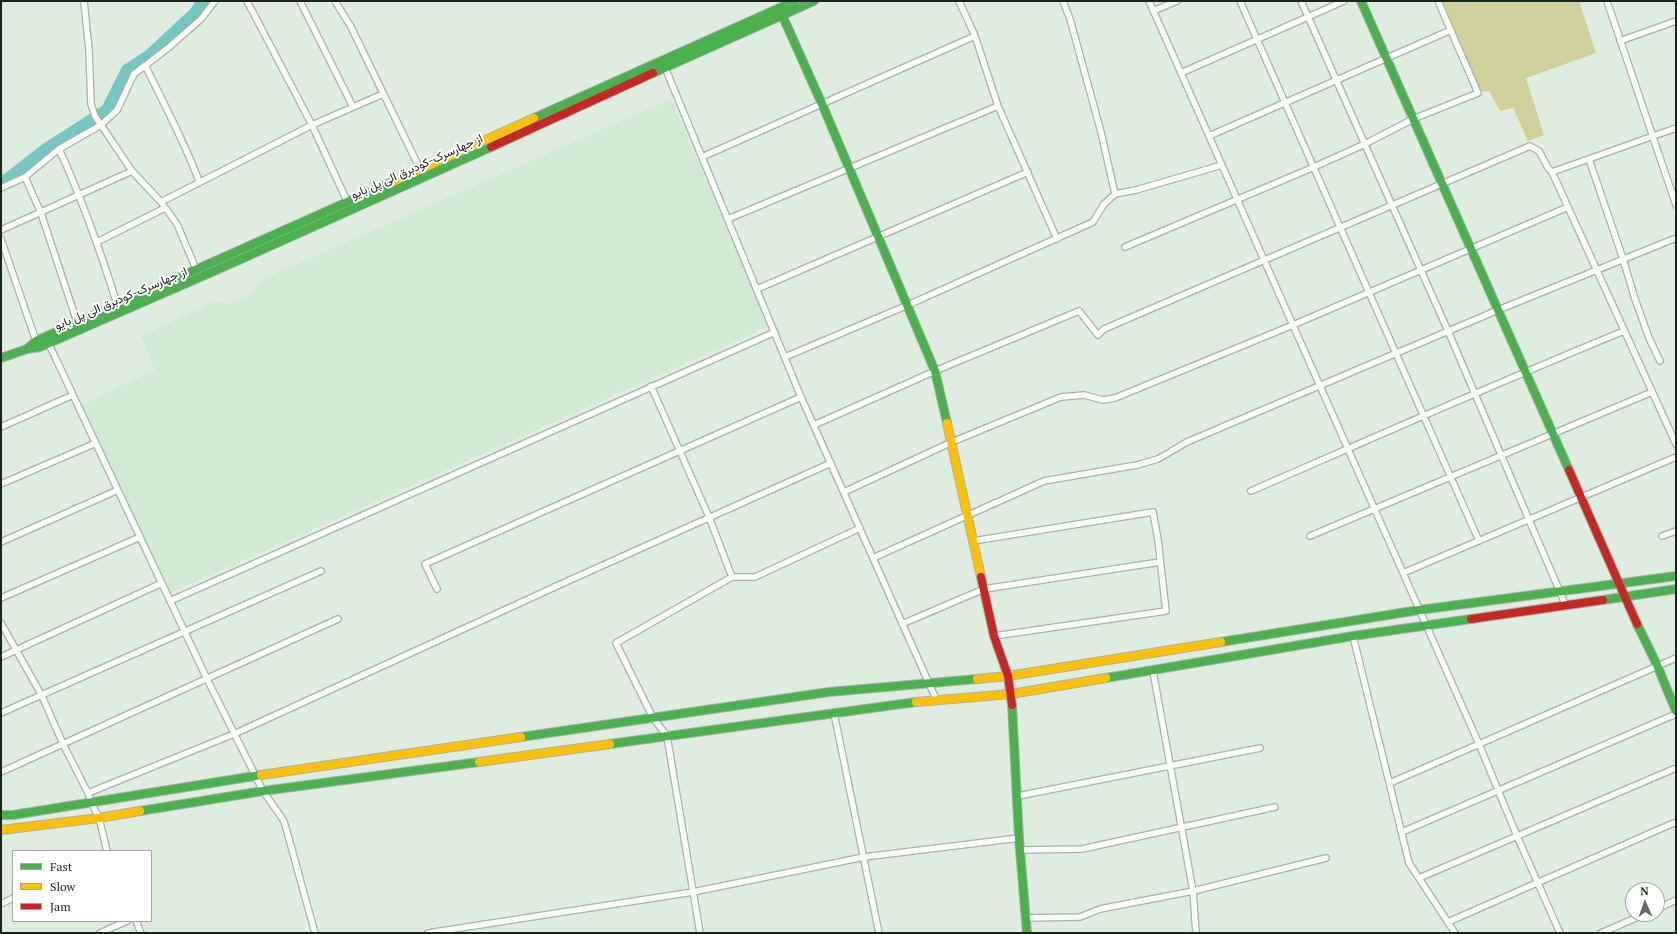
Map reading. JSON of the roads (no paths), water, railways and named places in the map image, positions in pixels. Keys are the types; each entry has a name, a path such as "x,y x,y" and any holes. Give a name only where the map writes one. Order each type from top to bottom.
{"main road":[{"name":"از جهارسرک-کودبرق الی پل بایو","path":"27,349 36,341 47,340 212,272 666,68 781,12 791,4 814,1"},
{"path":"1361,1 1554,434 1618,584 1658,665 1676,712"},
{"name":"از جهارسرک-کودبرق الی پل بایو","path":"1,358 27,349 40,347 47,340 77,322 662,60 781,12"},
{"path":"781,12 822,104 935,371 994,636 1008,676 1011,694 1026,933"},
{"path":"1,815 13,815 256,776 829,692 1008,676 1419,610 1676,576"},
{"path":"3,831 99,818 263,791 936,699 1011,694 1353,636 1676,589"}],"street":[{"path":"84,1 89,50 91,104 98,120 132,171 161,202 177,224 196,269"},
{"path":"1,188 25,177 98,120 117,110 134,74 201,19 215,1"},
{"path":"247,1 312,125 347,201"},
{"path":"300,1 353,107"},
{"path":"334,1 351,27 420,169"},
{"path":"959,1 975,36 998,106 1057,239"},
{"path":"1063,1 1070,19 1102,132 1115,194"},
{"path":"1149,1 1479,744 1516,836 1560,933"},
{"path":"1153,11 1177,1"},
{"path":"1240,1 1479,541"},
{"path":"1301,1 1448,331 1566,606"},
{"path":"1181,73 1344,1"},
{"path":"1125,247 1314,167 1365,144 1413,119 1478,93 1438,1"},
{"path":"1607,1 1676,205"},
{"path":"1620,40 1676,21"},
{"path":"1209,136 1451,30"},
{"path":"702,157 975,36"},
{"path":"662,60 774,332 936,699"},
{"path":"145,66 186,146 200,181"},
{"path":"161,202 312,125 383,94"},
{"path":"728,220 998,106"},
{"path":"1552,172 1676,128"},
{"path":"814,425 935,371 1079,310 1098,335 1104,329 1530,146 1539,152 1552,172 1676,444"},
{"path":"59,149 80,195 117,304"},
{"path":"1589,159 1624,259 1637,306 1649,338 1660,361"},
{"path":"785,357 908,305 1093,222 1104,204 1115,194 1136,190 1222,165"},
{"path":"1,230 132,171"},
{"path":"757,289 1028,172"},
{"path":"25,177 41,213 77,322"},
{"path":"844,492 952,442 1061,397 1084,395 1103,400 1115,398 1369,292 1470,247 1568,207"},
{"path":"97,242 134,225 165,208"},
{"path":"873,558 1044,481 1137,465 1158,459 1186,442 1498,310 1676,238"},
{"path":"1,239 36,341"},
{"path":"1251,490 1624,330"},
{"path":"170,601 286,551 296,544 774,332"},
{"path":"47,340 234,734 263,791 284,821 315,933"},
{"path":"651,386 708,517 732,578"},
{"path":"1310,536 1652,392"},
{"path":"1,427 73,395"},
{"path":"437,589 425,564 802,397"},
{"path":"1,484 96,443"},
{"path":"1402,573 1676,457"},
{"path":"88,793 234,734 708,517 831,463"},
{"path":"1,542 118,490"},
{"path":"973,541 1153,512 1158,540 1166,611 994,636"},
{"path":"700,933 667,736 653,718 616,643 732,578 755,577 860,528"},
{"path":"1662,536 1676,530"},
{"path":"1,598 140,537"},
{"path":"902,624 984,589 1160,562"},
{"path":"1,713 321,571"},
{"path":"1,657 162,583"},
{"path":"1,772 338,619"},
{"path":"1,623 42,696 63,744 88,793 90,802 99,818 107,850"},
{"path":"1353,636 1409,863 1455,933"},
{"path":"1390,783 1676,658"},
{"path":"1153,671 1193,890 1196,933"},
{"path":"1402,832 1676,712"},
{"path":"834,713 879,933"},
{"path":"1018,796 1260,748"},
{"path":"1419,878 1676,768"},
{"path":"1021,850 1082,849 1276,808"},
{"path":"1448,922 1676,822"},
{"path":"428,933 692,892 864,857 1019,838"},
{"path":"1026,918 1080,917 1100,909 1193,890 1326,858"},
{"path":"1,904 12,898"},
{"path":"1665,905 1676,900"},
{"path":"100,933 125,922"},
{"path":"136,922 141,933"},
{"path":"1601,933 1626,922"}],"waterway":[{"path":"1,182 9,178 46,149 107,110 127,70 150,55 195,13 203,1"}]}
